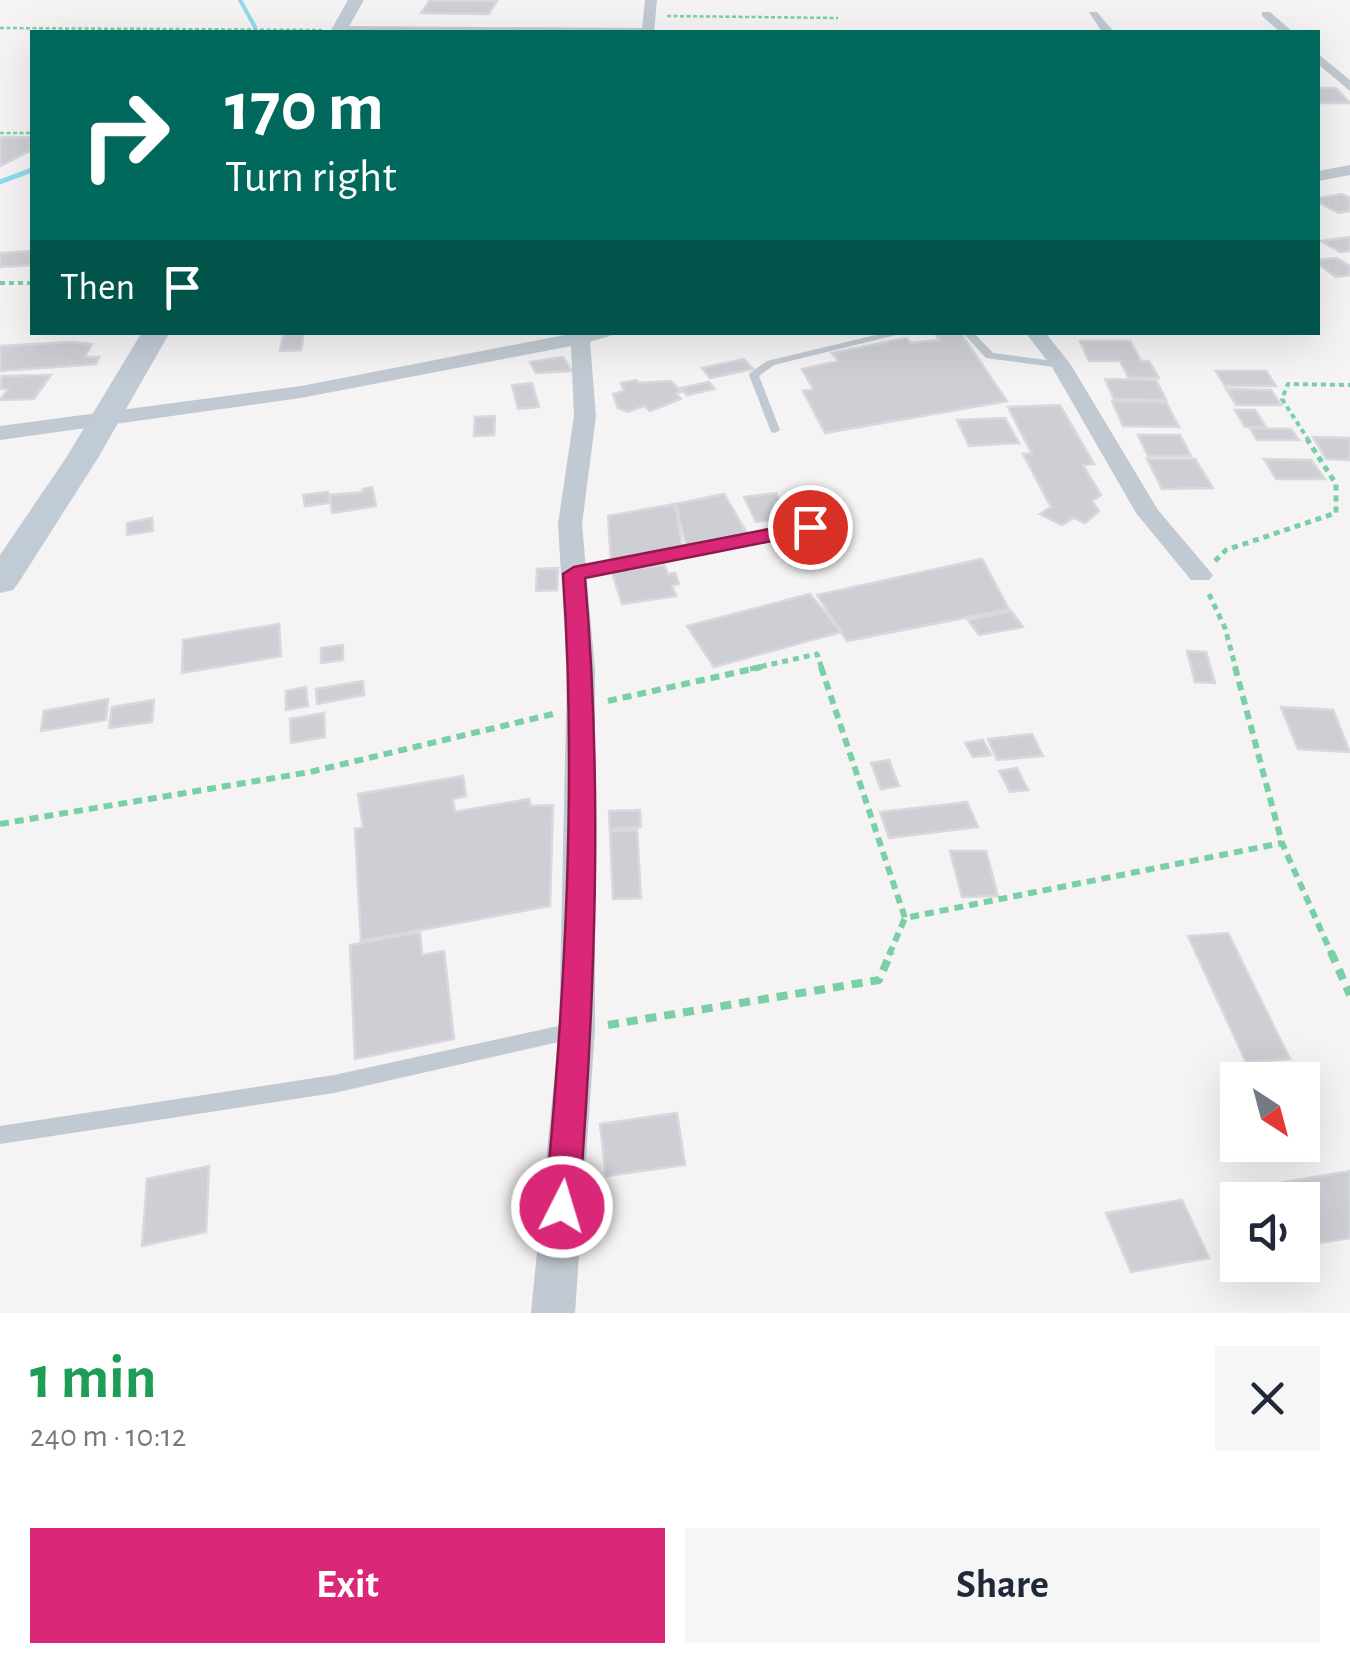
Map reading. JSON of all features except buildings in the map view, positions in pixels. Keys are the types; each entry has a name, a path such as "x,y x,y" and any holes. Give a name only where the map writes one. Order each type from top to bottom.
{"main road":[{"path":"340,30 356,0"},
{"path":"0,582 82,458 154,335"}],"street":[{"path":"648,30 650,0"},
{"path":"1092,14 1106,30"},
{"path":"1266,14 1286,30"},
{"path":"1320,60 1350,88"},
{"path":"1320,176 1350,170"},
{"path":"0,433 301,392 599,335"},
{"path":"1036,335 1061,365 1148,513 1200,574"},
{"path":"553,1313 577,1030 581,707 570,524 585,416 580,339"}],"lane":[{"path":"775,430 754,375 771,363 890,335"},
{"path":"970,335 990,356 1061,365"},
{"path":"574,574 810,527"},
{"path":"0,1135 334,1084 577,1030"}],"path":[{"path":"649,16 838,18"},
{"path":"0,28 226,30"},
{"path":"0,133 30,133"},
{"path":"0,283 30,282"},
{"path":"1350,385 1288,384 1282,398 1336,484 1336,514 1226,550 1200,574 1224,628 1282,843 1350,995"},
{"path":"0,824 310,772 817,654 905,918 878,980 577,1030"},
{"path":"905,918 1282,843"}],"waterway":[{"path":"240,0 255,27"},
{"path":"0,182 30,171"}],"route":[{"path":"562,1207 577,1030 581,670 574,574 810,527"}]}
